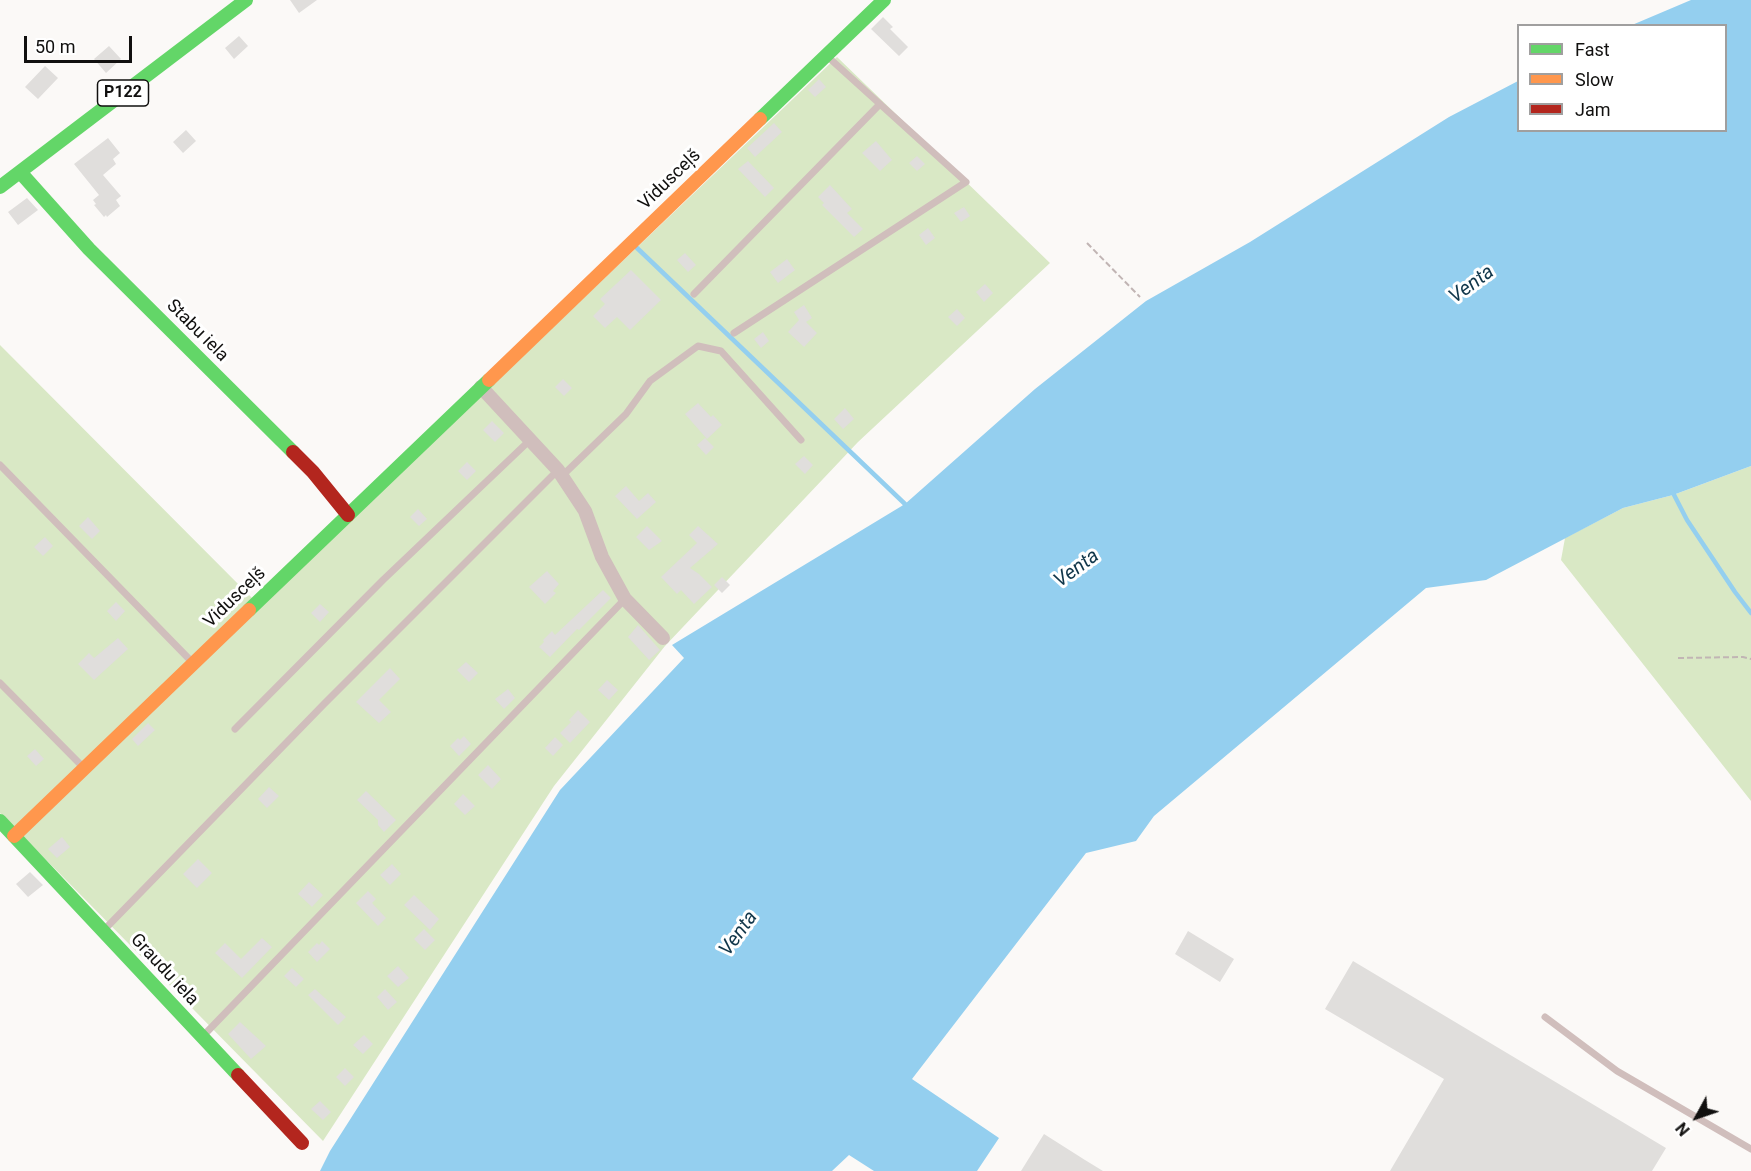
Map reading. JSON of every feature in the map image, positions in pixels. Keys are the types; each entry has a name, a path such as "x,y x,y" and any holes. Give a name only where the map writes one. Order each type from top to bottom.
{"street":[{"name":"P122","path":"0,187 246,0"},
{"name":"Vidusceļš","path":"14,836 884,0"},
{"name":"Stabu iela","path":"20,171 89,249 313,472 348,515"},
{"path":"481,387 560,473 585,511 602,557 625,599 663,638"},
{"name":"Graudu iela","path":"0,823 302,1143"}],"lane":[{"path":"734,333 966,182 826,56"},
{"path":"694,294 880,104"},
{"path":"103,931 324,704 560,473 626,414 650,381 698,346 721,351 801,440"},
{"path":"235,729 383,580 530,440"},
{"path":"0,465 194,663"},
{"path":"202,1037 625,599"},
{"path":"0,683 84,768"},
{"path":"1545,1017 1617,1071 1751,1149"}],"path":[{"path":"1087,243 1140,297"},
{"path":"1678,658 1751,658"}],"green space":[{"path":"837,57 1050,263 858,442 665,646 554,786 323,1141 0,813 0,345 260,606"},
{"path":"1751,466 1751,801 1561,560 1565,538 1623,508 1673,495"}],"water":[{"name":"Venta","path":"1691,0 1751,0 1751,466 1673,495 1623,508 1486,580 1426,588 1154,816 1136,841 1086,853 912,1079 999,1138 977,1171 874,1171 849,1155 832,1171 320,1171 330,1151 560,790 684,658 672,645 905,504 1035,389 1146,301 1250,242 1449,117 1517,82 1517,132 1727,132 1727,24 1634,24"}],"building":[{"path":"290,0 317,0 299,13"},
{"path":"883,17 893,27 890,29 908,47 899,56 871,29"},
{"path":"239,36 248,46 234,59 225,48"},
{"path":"109,46 121,59 106,73 94,59"},
{"path":"45,66 58,78 38,99 25,87"},
{"path":"819,79 826,87 815,97 808,90"},
{"path":"774,123 782,132 755,157 747,148"},
{"path":"186,130 196,141 183,153 173,142"},
{"path":"108,138 120,153 113,159 116,164 103,175 121,196 116,200 120,206 104,217 94,205 96,204 93,200 99,195 74,164"},
{"path":"876,141 892,160 880,171 862,153"},
{"path":"917,156 925,164 917,171 909,163"},
{"path":"748,161 774,188 765,197 738,169"},
{"path":"830,185 852,209 847,213 863,229 854,237 822,205 824,203 818,197"},
{"path":"27,198 38,210 18,225 8,212"},
{"path":"964,207 970,216 961,222 954,213"},
{"path":"928,228 935,238 926,245 919,235"},
{"path":"685,253 696,265 688,272 677,260"},
{"path":"787,259 795,270 778,283 770,272"},
{"path":"631,270 661,300 630,330 617,317 605,328 593,316 605,304 600,299"},
{"path":"985,284 993,293 984,302 976,292"},
{"path":"804,305 812,318 806,322 817,333 804,347 788,332 799,320 794,312"},
{"path":"957,309 965,318 957,326 948,317"},
{"path":"763,332 769,341 761,348 754,339"},
{"path":"563,379 572,388 564,396 555,387"},
{"path":"698,403 722,425 707,439 685,414"},
{"path":"845,408 854,419 843,429 834,419"},
{"path":"492,421 504,433 495,442 483,430"},
{"path":"705,438 714,447 706,455 697,445"},
{"path":"804,456 813,465 805,474 795,464"},
{"path":"467,462 476,471 467,480 458,471"},
{"path":"626,486 639,501 648,493 656,502 637,519 615,496"},
{"path":"418,509 427,519 419,526 410,517"},
{"path":"88,517 100,531 92,539 79,526"},
{"path":"647,526 662,541 649,550 636,537"},
{"path":"698,526 718,544 690,568 712,587 694,604 681,590 677,594 661,577 697,543 689,535"},
{"path":"45,537 53,546 43,556 34,547"},
{"path":"547,571 559,584 553,591 556,593 545,604 529,587"},
{"path":"722,577 730,585 722,593 714,585"},
{"path":"603,590 611,598 550,657 539,647 552,631 555,635"},
{"path":"116,602 125,611 116,621 107,611"},
{"path":"320,604 329,612 320,622 311,613"},
{"path":"638,625 660,650 649,660 628,637"},
{"path":"118,638 128,649 94,680 78,664 89,653 94,658"},
{"path":"466,662 478,673 469,682 457,670"},
{"path":"390,668 400,679 379,700 391,712 379,723 356,702"},
{"path":"607,680 618,690 609,700 598,690"},
{"path":"508,689 515,698 504,709 495,699"},
{"path":"578,710 590,722 570,743 560,733 571,722 569,720"},
{"path":"148,723 155,730 138,746 132,739"},
{"path":"464,736 471,744 459,756 450,746 458,738 460,740"},
{"path":"555,737 563,745 553,756 545,748"},
{"path":"35,749 44,759 36,766 27,756"},
{"path":"488,765 501,779 492,789 478,775"},
{"path":"269,787 279,796 267,808 258,799"},
{"path":"366,791 396,820 384,832 378,825 378,820 357,800"},
{"path":"463,794 475,806 465,815 454,804"},
{"path":"62,837 70,847 57,858 48,849"},
{"path":"198,859 212,873 197,888 183,874"},
{"path":"392,864 401,874 390,885 380,875"},
{"path":"30,872 43,885 28,897 16,884"},
{"path":"309,882 323,895 312,907 298,894"},
{"path":"368,891 376,899 372,903 386,918 378,926 356,903"},
{"path":"414,895 439,919 430,930 404,905"},
{"path":"424,929 435,940 425,950 414,939"},
{"path":"1188,931 1234,959 1220,982 1175,954"},
{"path":"262,938 272,947 242,978 215,953 225,943 241,959"},
{"path":"322,941 330,949 317,962 308,952"},
{"path":"1353,961 1666,1148 1652,1171 1390,1171 1444,1079 1325,1009"},
{"path":"398,966 409,978 398,987 387,976"},
{"path":"292,968 304,979 296,987 284,976"},
{"path":"315,989 346,1017 338,1025 308,995"},
{"path":"385,989 397,1002 388,1010 377,997"},
{"path":"240,1022 266,1046 251,1059 228,1034"},
{"path":"364,1035 373,1044 363,1054 353,1045"},
{"path":"345,1068 354,1077 345,1086 336,1077"},
{"path":"320,1101 331,1112 323,1120 311,1109"},
{"path":"1044,1134 1085,1160 1103,1171 1021,1171"}],"waterway":[{"path":"636,247 905,504 905,507"},
{"path":"1671,489 1687,520 1751,613"}],"traffic: fast":[{"path":"0,187 246,0"},
{"path":"760,119 884,0"},
{"path":"20,172 89,249 293,452"},
{"path":"249,610 489,380"},
{"path":"0,821 238,1075"}],"traffic: slow":[{"path":"489,380 760,119"},
{"path":"14,836 249,610"}],"traffic: jam":[{"path":"293,452 313,472 348,515"},
{"path":"238,1075 302,1143"}]}
